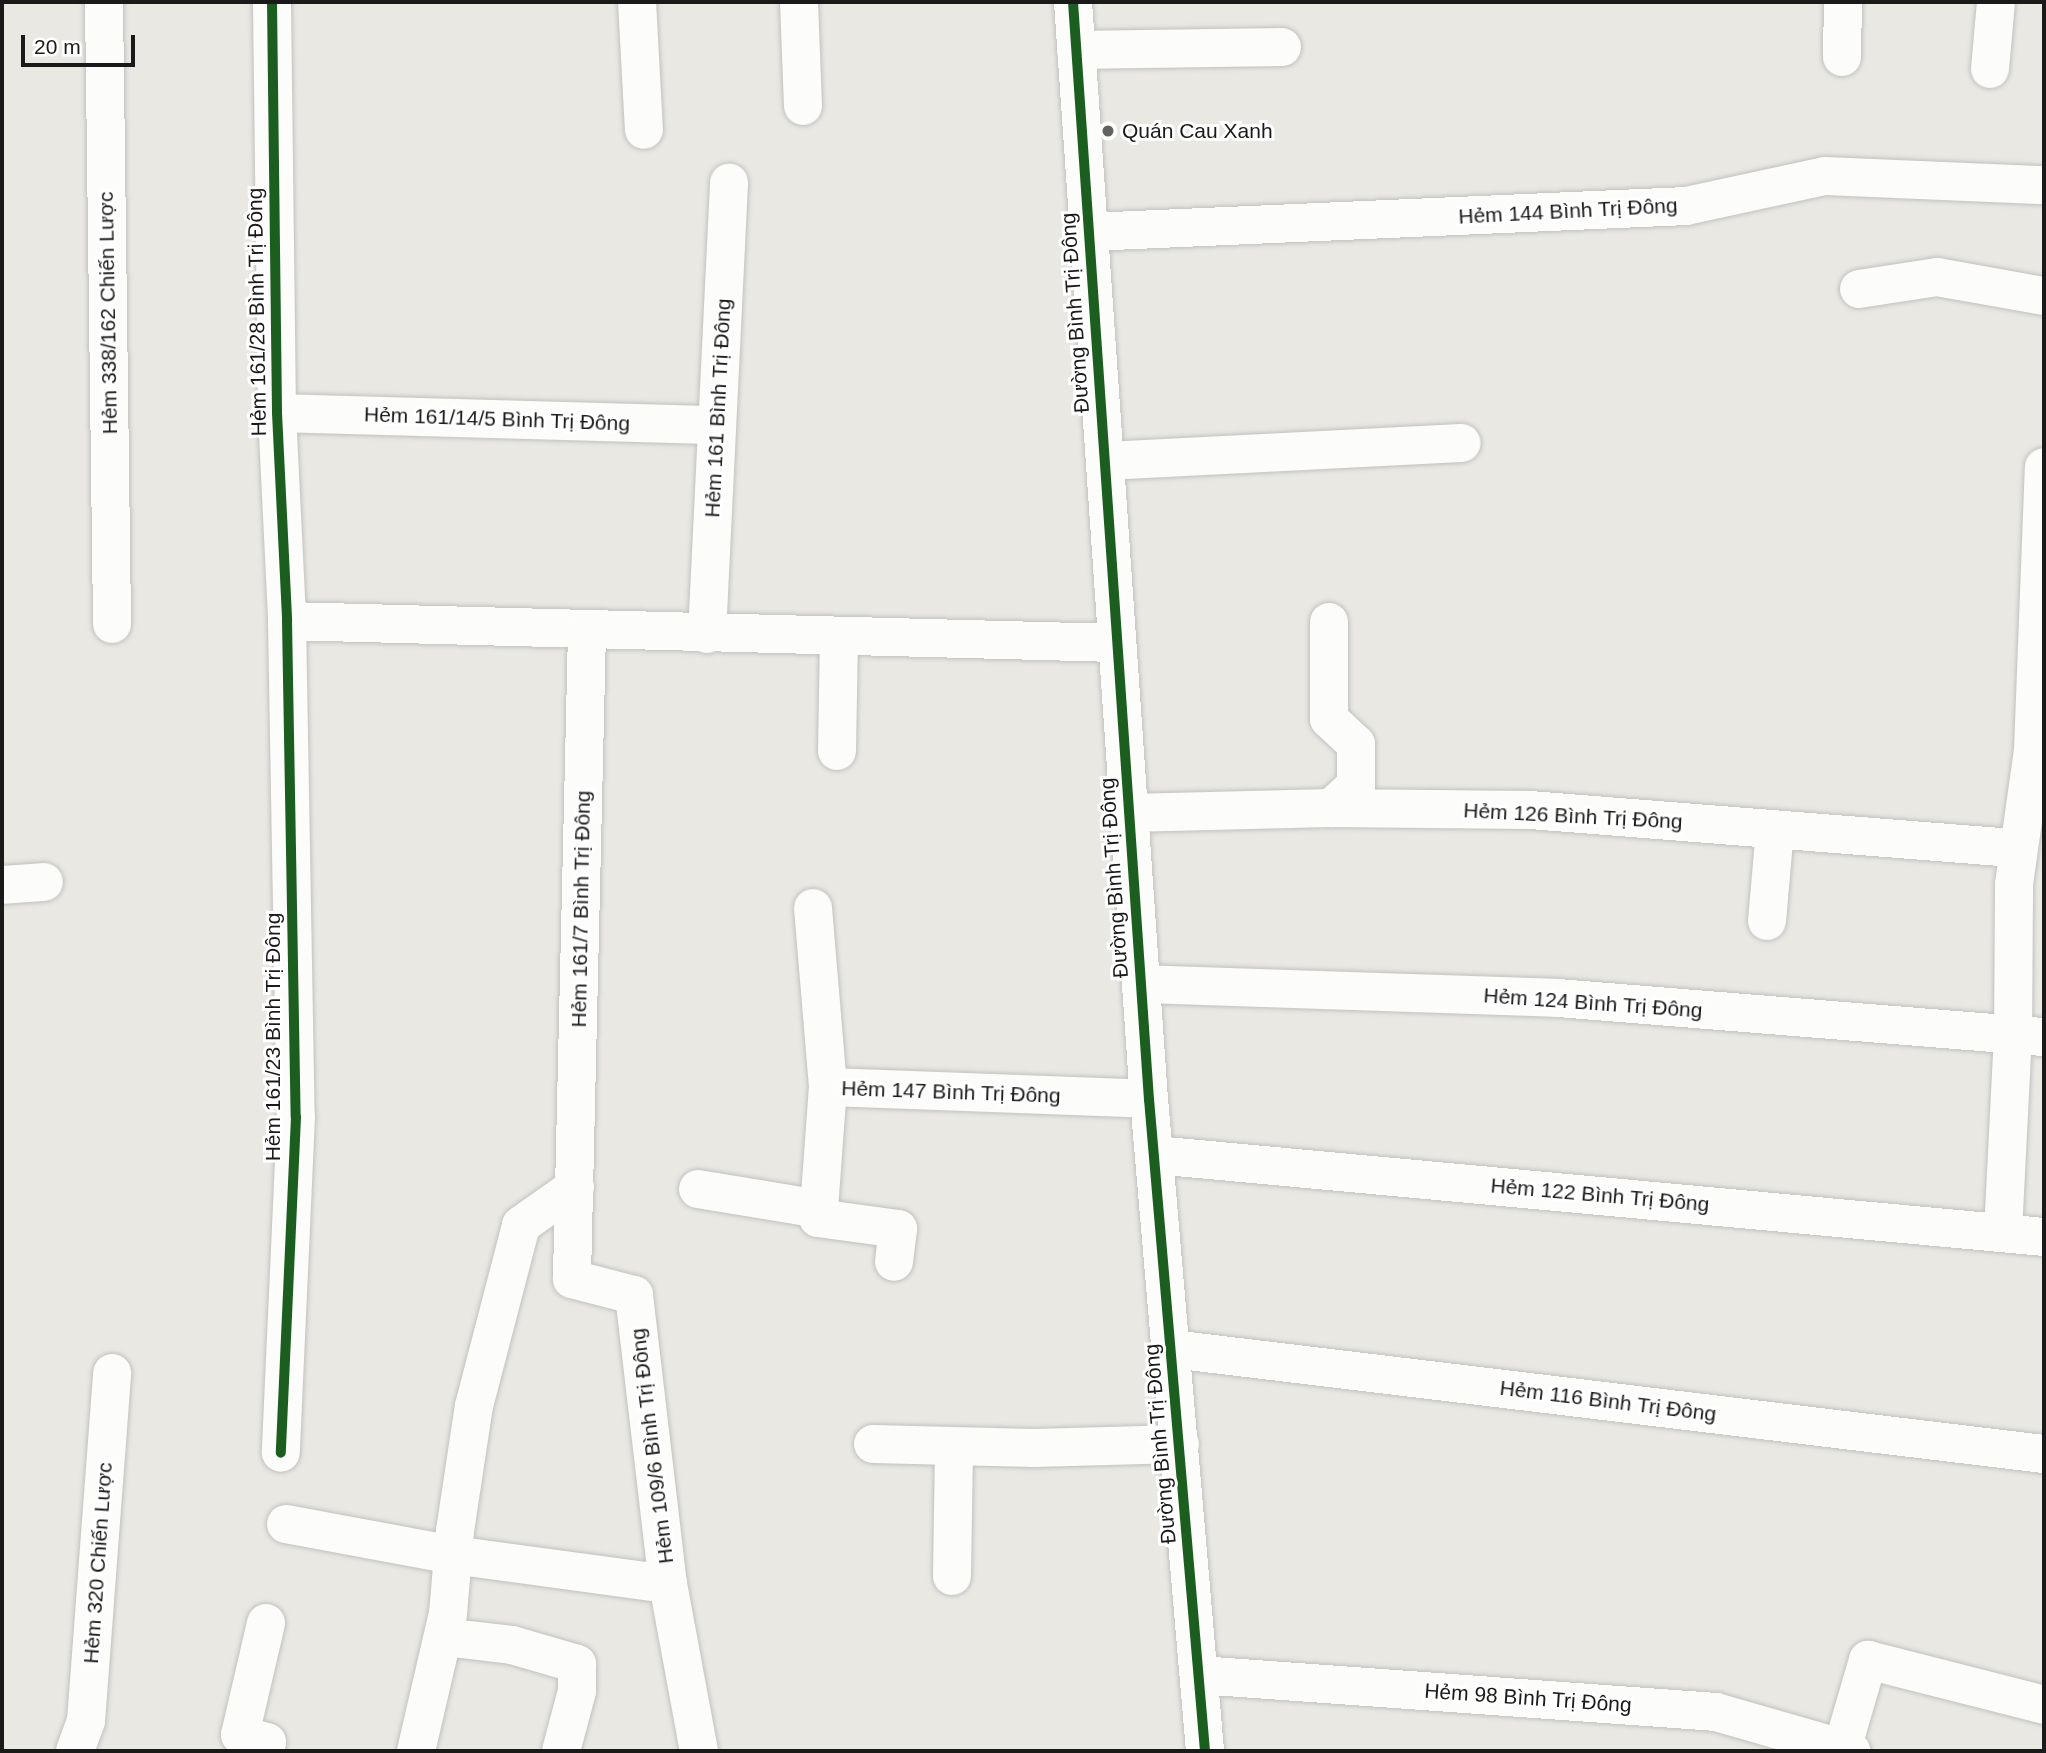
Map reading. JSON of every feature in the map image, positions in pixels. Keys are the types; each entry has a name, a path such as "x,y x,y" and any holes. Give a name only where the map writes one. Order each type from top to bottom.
{"street":[{"name":"Hẻm 338/162 Chiến Lược","path":"104,2 112,624"},
{"name":"Hẻm 161/28 Bình Trị Đông","path":"272,2 277,413 287,621"},
{"path":"637,2 645,130"},
{"path":"799,2 803,106"},
{"name":"Đường Bình Trị Đông","path":"1073,2 1149,1099 1156,1155 1205,1751"},
{"path":"1842,57 1843,2"},
{"path":"1990,69 1996,2"},
{"path":"1076,50 1282,47"},
{"name":"Hẻm 144 Bình Trị Đông","path":"1089,232 1686,206 1825,176 2044,185"},
{"name":"Hẻm 161 Bình Trị Đông","path":"707,634 729,183"},
{"path":"1860,289 1937,277 2044,296"},
{"name":"Hẻm 161/14/5 Bình Trị Đông","path":"277,413 717,425"},
{"path":"1105,461 1462,443"},
{"path":"2003,1232 2029,1036 2025,874 2038,751 2044,467"},
{"path":"287,621 1117,643"},
{"name":"Hẻm 161/23 Bình Trị Đông","path":"281,1452 296,1117 287,621"},
{"path":"1329,622 1329,719 1356,744 1356,785 1331,807"},
{"name":"Hẻm 161/7 Bình Trị Đông","path":"575,1187 587,631"},
{"path":"838,751 839,637"},
{"name":"Hẻm 126 Bình Trị Đông","path":"1129,813 1331,807 1530,810 1775,830 2025,874"},
{"path":"1767,921 1775,830"},
{"path":"2,885 44,882"},
{"path":"813,908 828,1087"},
{"name":"Hẻm 124 Bình Trị Đông","path":"1141,984 1558,998 2029,1036"},
{"name":"Hẻm 147 Bình Trị Đông","path":"819,1209 828,1087 1149,1099"},
{"name":"Hẻm 122 Bình Trị Đông","path":"1156,1155 2044,1237"},
{"path":"416,1751 444,1637 474,1406 521,1225 575,1187"},
{"name":"Hẻm 109/6 Bình Trị Đông","path":"575,1187 572,1279 634,1295 668,1584 699,1751"},
{"path":"698,1189 819,1209 818,1218 898,1228 894,1262"},
{"name":"Hẻm 116 Bình Trị Đông","path":"1172,1349 2044,1454"},
{"name":"Hẻm 320 Chiến Lược","path":"75,1751 86,1721 112,1373"},
{"path":"873,1444 954,1448 1180,1444"},
{"path":"952,1576 954,1448"},
{"path":"286,1524 453,1555 668,1584"},
{"path":"265,1751 267,1742 240,1735 267,1623"},
{"path":"444,1637 512,1645 577,1664 577,1691 561,1751"},
{"path":"1846,1750 1868,1660 2044,1705"},
{"name":"Hẻm 98 Bình Trị Đông","path":"1199,1675 1716,1712 1846,1750"}],"cycle path":[{"path":"272,2 277,413 287,621 296,1117 281,1453"},
{"path":"1073,2 1149,1099 1205,1751"}],"place":[{"name":"Quán Cau Xanh","path":"1108,131"}]}
